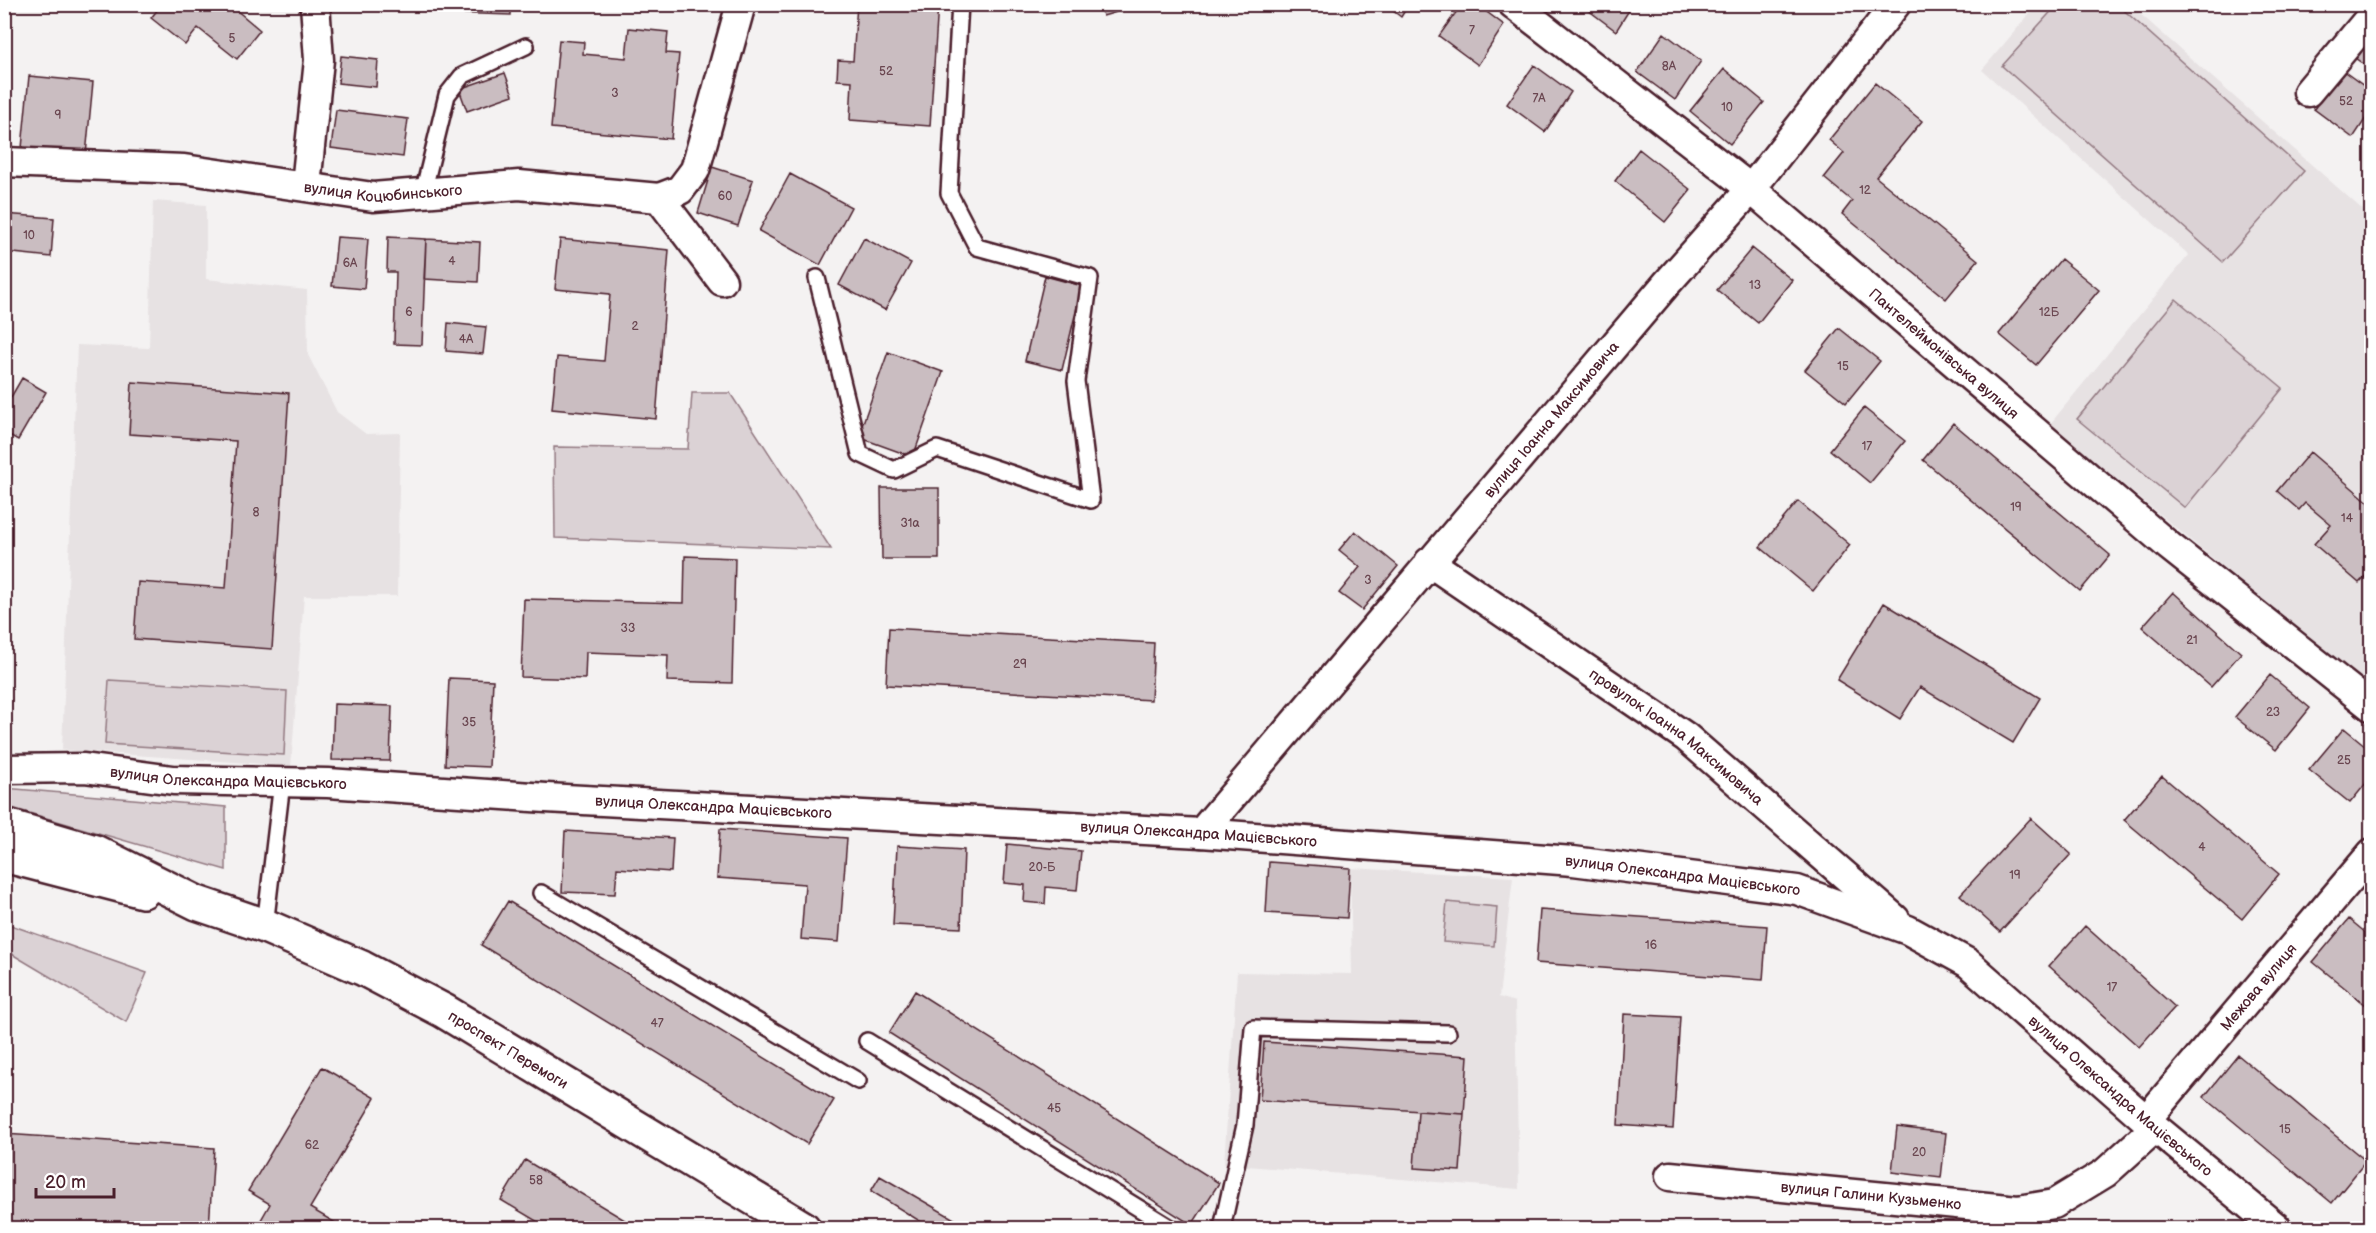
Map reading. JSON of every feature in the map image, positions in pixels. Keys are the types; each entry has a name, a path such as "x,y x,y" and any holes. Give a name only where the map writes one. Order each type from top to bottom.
{"main road":[{"name":"проспект Перемоги","path":"4,825 95,852 197,903"},
{"name":"проспект Перемоги","path":"4,855 197,903 265,926 362,968 444,1011 803,1228"}],"street":[{"path":"306,185 319,60 315,4"},
{"path":"722,281 659,198 680,190 694,170 741,4"},
{"name":"Пантелеймонівська вулиця","path":"1513,4 1751,189 2169,546 2372,707"},
{"name":"вулиця Іоанна Максимовича","path":"1201,832 1668,282 1751,189 1896,4"},
{"path":"2308,92 2372,15"},
{"name":"вулиця Коцюбинського","path":"4,162 184,169 306,185 373,197 519,185 659,198"},
{"name":"провулок Іоанна Максимовича","path":"1429,562 1686,737 1908,930"},
{"name":"вулиця Олександра Мацієвського","path":"4,770 84,768 173,780 282,782 1201,832 1573,861 1797,890 1908,930 1968,963 2150,1124 2277,1228"},
{"name":"Межова вулиця","path":"2150,1124 2372,853"},
{"name":"вулиця Галини Кузьменко","path":"1670,1176 2018,1210 2054,1204 2105,1173 2150,1124"}],"lane":[{"path":"817,278 860,454 894,470 938,449 1091,500 1076,381 1090,278 977,247 949,193 960,4"},
{"path":"423,193 447,95 462,76 526,46"},
{"path":"265,926 282,782"},
{"path":"541,893 858,1081"},
{"path":"1222,1228 1245,1125 1253,1028 1448,1033"},
{"path":"867,1041 1171,1228"}],"shaded area":[{"path":"2037,5 2130,5 2371,217 2371,689 2050,424 2189,255 1982,70"},
{"path":"2057,5 2118,5 2304,171 2223,262 2002,66"},
{"path":"153,201 206,205 206,279 307,290 308,355 337,412 366,434 400,433 397,596 304,596 291,766 62,750 77,345 149,348"},
{"path":"2176,299 2283,388 2185,508 2077,419"},
{"path":"692,393 730,393 831,549 555,538 554,447 688,449"},
{"path":"109,680 287,691 284,755 105,744"},
{"path":"4,788 226,807 226,870 5,806"},
{"path":"1350,868 1513,877 1499,997 1515,1002 1519,1189 1224,1164 1237,972 1352,974"},
{"path":"1447,902 1497,907 1494,946 1443,942"},
{"path":"5,923 147,973 126,1022 5,950"}],"building":[{"path":"162,4 229,4 260,30 237,59 198,28 185,45 151,18"},
{"path":"451,4 511,4 511,15 450,13"},
{"path":"857,4 938,4 930,126 850,120 852,81 837,80 838,60 853,61"},
{"path":"1100,4 1144,4 1103,16"},
{"path":"1384,4 1409,4 1401,17"},
{"path":"1462,4 1476,4 1504,25 1478,65 1439,36"},
{"path":"1580,4 1633,4 1616,31"},
{"path":"629,28 668,32 666,53 679,54 671,139 551,128 559,40 584,42 583,54 626,58"},
{"path":"1664,33 1701,61 1675,100 1637,72"},
{"path":"2372,34 2372,70 2355,58"},
{"path":"341,56 378,60 376,87 338,83"},
{"path":"1534,65 1571,92 1545,132 1507,104"},
{"path":"1724,69 1764,102 1730,144 1690,111"},
{"path":"2342,70 2372,92 2372,109 2353,138 2314,109"},
{"path":"505,73 513,95 467,111 459,89"},
{"path":"29,76 93,82 86,155 22,148"},
{"path":"1875,83 1922,121 1876,177 1978,260 1946,299 1842,214 1852,201 1824,178 1844,153 1829,140"},
{"path":"336,110 408,119 403,157 331,148"},
{"path":"1639,149 1691,190 1665,222 1615,181"},
{"path":"712,167 753,180 738,226 698,213"},
{"path":"790,174 851,207 820,265 759,231"},
{"path":"4,214 54,218 51,257 4,252"},
{"path":"337,237 368,239 364,289 332,286"},
{"path":"388,237 426,239 422,345 394,344 396,272 387,272"},
{"path":"864,238 911,263 885,310 839,285"},
{"path":"426,239 480,242 478,282 424,279"},
{"path":"560,239 669,250 656,419 552,409 557,357 604,361 610,294 555,289"},
{"path":"1752,248 1792,280 1758,323 1717,290"},
{"path":"2061,259 2099,290 2036,365 1999,334"},
{"path":"1045,276 1082,286 1062,370 1025,361"},
{"path":"448,323 486,327 483,354 446,351"},
{"path":"1839,328 1880,361 1846,403 1805,370"},
{"path":"888,352 943,372 913,457 858,437"},
{"path":"22,378 46,392 18,440 4,432 4,409"},
{"path":"132,382 289,393 272,649 134,639 138,582 226,588 236,441 129,434"},
{"path":"1864,408 1905,441 1870,483 1830,450"},
{"path":"1953,423 2110,555 2080,591 1923,460"},
{"path":"2310,452 2372,505 2372,569 2359,583 2314,544 2331,525 2305,503 2299,510 2277,491"},
{"path":"881,488 939,488 939,559 882,559"},
{"path":"1798,501 1850,545 1813,591 1760,547"},
{"path":"1355,531 1398,566 1362,610 1339,593 1360,567 1339,550"},
{"path":"685,556 735,558 732,683 667,681 668,655 586,652 585,679 521,677 524,599 684,603"},
{"path":"2173,592 2241,653 2211,687 2142,627"},
{"path":"1884,603 2040,698 2013,743 1920,687 1900,719 1837,680"},
{"path":"889,628 1154,643 1151,700 886,685"},
{"path":"2270,675 2310,708 2276,750 2235,717"},
{"path":"449,678 493,680 489,767 445,765"},
{"path":"334,704 392,706 390,761 332,760"},
{"path":"2344,728 2372,751 2372,776 2350,803 2309,770"},
{"path":"2162,776 2279,874 2242,919 2124,820"},
{"path":"2031,818 2071,854 2000,932 1960,895"},
{"path":"720,829 847,838 839,942 801,939 805,884 717,878"},
{"path":"565,831 673,838 671,872 617,868 615,894 562,892"},
{"path":"1007,844 1081,851 1077,890 1046,887 1045,904 1024,902 1025,885 1004,883"},
{"path":"897,846 964,850 961,928 893,925"},
{"path":"1269,862 1350,868 1347,918 1266,913"},
{"path":"508,901 834,1100 807,1144 481,945"},
{"path":"1540,910 1767,926 1763,980 1536,963"},
{"path":"2349,919 2372,938 2372,1010 2313,962"},
{"path":"2085,926 2175,1007 2139,1047 2049,966"},
{"path":"915,991 1219,1183 1192,1225 889,1033"},
{"path":"1624,1014 1680,1017 1673,1129 1618,1125"},
{"path":"1264,1042 1468,1056 1464,1114 1260,1100"},
{"path":"2238,1055 2366,1161 2332,1203 2204,1097"},
{"path":"322,1067 375,1098 310,1208 344,1228 259,1228 257,1227 270,1204 248,1191"},
{"path":"1418,1111 1464,1114 1460,1171 1414,1168"},
{"path":"1897,1127 1946,1133 1941,1178 1892,1172"},
{"path":"4,1134 214,1148 209,1228 4,1226"},
{"path":"525,1160 638,1228 548,1228 501,1200"},
{"path":"880,1176 956,1220 950,1228 931,1228 871,1191"}]}
